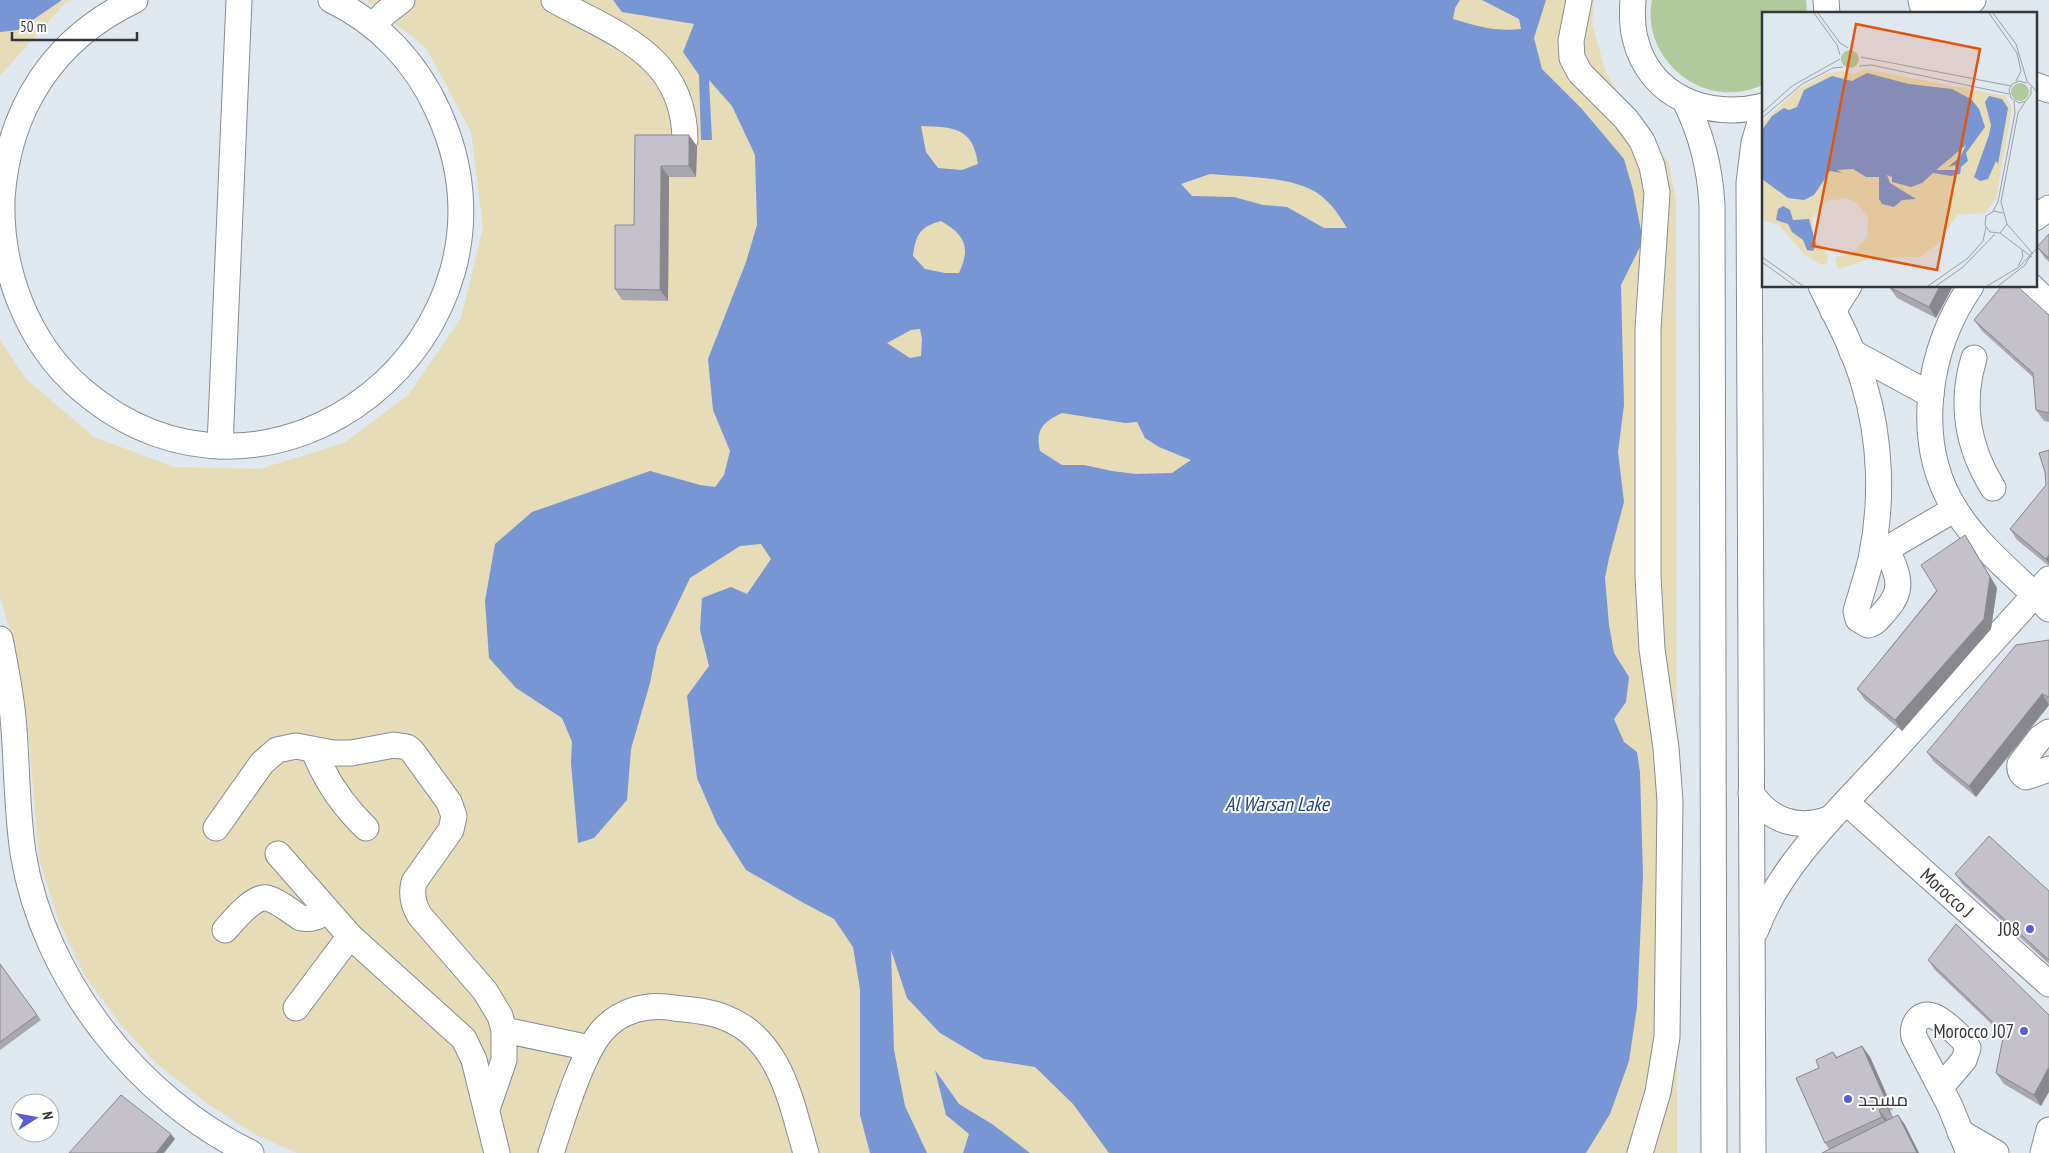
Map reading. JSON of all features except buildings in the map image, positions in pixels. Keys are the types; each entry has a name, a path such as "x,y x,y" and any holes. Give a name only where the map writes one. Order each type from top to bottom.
{"street":[{"path":"0,120 34,87 59,55 83,33 102,18 135,0"},
{"path":"220,446 239,0"},
{"path":"0,294 31,327 59,367 86,393 110,411 136,425 163,436 200,444 220,446 254,444 288,437 321,425 355,406 389,378 417,347 438,311 449,287 457,260 461,220 459,181 452,148 435,102 419,76 399,50 374,25 331,0"},
{"path":"374,25 385,13 402,0"},
{"path":"554,0 637,47 661,68 670,80 680,102 685,125 685,140"},
{"path":"1579,0 1571,41 1572,58 1580,73 1626,119 1642,141 1652,166 1657,194 1648,329 1648,566 1652,649 1666,748 1670,801 1667,1037 1658,1092 1640,1153"},
{"path":"1633,0 1632,20 1635,40 1643,58 1654,75 1668,90 1685,101 1704,108 1725,111 1745,110 1762,106"},
{"path":"1921,0 1925,10 1932,12"},
{"path":"1938,12 1974,0"},
{"path":"2036,86 2049,90"},
{"path":"31,327 20,304 8,265 2,230 2,201 4,180 12,142 22,111 34,87"},
{"path":"1685,101 1705,151 1712,205 1714,1153"},
{"path":"1753,1153 1748,183 1754,143 1762,115"},
{"path":"2036,217 2049,208"},
{"path":"1822,288 1852,352 1864,384 1872,417 1877,450 1879,485 1877,510 1879,554 1955,509"},
{"path":"1834,311 1848,288"},
{"path":"1752,939 1768,902 1778,885 1839,810 2044,594 1984,545 1955,509 1941,478 1932,446 1929,412 1935,369 1952,319 1970,288"},
{"path":"2033,288 2049,304"},
{"path":"1852,352 1930,395"},
{"path":"1974,358 1968,386 1967,417 1969,433 1976,456 1993,488"},
{"path":"1932,446 1969,433"},
{"path":"0,639 9,683 14,727 20,829 24,856 37,908 58,958 96,1020 144,1078 190,1116 215,1133 251,1153"},
{"path":"2049,732 2040,738 2019,768 2022,775 2026,777 2049,769"},
{"path":"216,828 268,756 286,747 296,746 314,751 351,753 394,745 407,747 412,751 449,802 454,816 451,830 417,875 413,888 414,903 420,916 494,1003 504,1030 504,1060 487,1110"},
{"path":"314,751 335,793 366,828"},
{"path":"1751,792 1766,810 1786,822 1809,824 1839,810"},
{"name":"Morocco J","path":"1839,810 2049,984"},
{"path":"278,854 350,936 464,1039 474,1060 497,1153"},
{"path":"224,930 253,902 262,898 271,900 307,919 318,917 326,910"},
{"path":"296,1008 350,936"},
{"path":"551,1153 590,1048 603,1029 622,1015 643,1007 666,1006 711,1013 726,1018 745,1029 762,1043 778,1067 806,1153"},
{"path":"504,1030 590,1048"},
{"path":"1941,1087 1964,1142 1996,1153"},
{"path":"2043,1153 2049,1130"}],"green space":[{"path":"1652,0 1806,0 1807,12 1762,12 1762,85 1733,92 1715,91 1699,86 1684,77 1671,65 1661,51 1654,35 1651,18"}],"sand":[{"path":"0,0 71,0 66,2 0,76"},
{"name":"Al Warsan Lake","path":"366,0 1594,0 1592,24 1606,73 1633,116 1668,161 1676,200 1677,1153 297,1153 256,1135 208,1104 157,1064 120,1024 85,976 58,919 39,859 28,727 14,646 0,596 0,340 26,379 94,437 174,467 260,469 344,443 409,394 461,318 483,227 471,132 426,48"}],"water":[{"path":"0,0 62,0 18,30 0,32"},
{"name":"Al Warsan Lake","path":"613,0 1460,0 1455,8 1453,19 1487,28 1512,30 1521,29 1519,19 1482,0 1546,0 1534,38 1542,69 1581,108 1624,159 1633,190 1643,241 1621,285 1624,405 1618,452 1624,502 1605,578 1609,625 1614,653 1629,677 1626,702 1614,719 1624,742 1637,752 1640,772 1643,876 1637,1007 1629,1061 1610,1114 1586,1153 1109,1153 1073,1104 1035,1067 984,1059 940,1033 907,998 891,950 894,1050 905,1106 927,1153 870,1153 860,1115 860,989 853,947 834,919 746,870 717,824 697,778 687,696 709,666 700,630 702,598 731,587 747,594 771,559 761,544 740,546 690,578 657,647 650,683 631,749 627,800 594,838 578,843 571,763 572,742 562,718 516,688 489,658 485,601 495,544 532,512 650,471 700,485 715,487 724,475 730,451 713,410 708,359 746,262 757,225 755,155 732,106 709,80 712,140 701,140 699,75 683,52 694,24 622,12","holes":["921,126 952,129 966,136 975,152 978,164 962,170 938,168 926,152","1210,174 1268,178 1297,184 1310,189 1324,198 1347,228 1324,228 1287,207 1263,205 1234,197 1192,196 1181,184","941,221 949,226 956,231 964,242 965,256 959,273 945,273 925,269 913,256 917,237 923,229","920,329 922,339 921,356 910,358 887,343 911,330","1062,413 1125,423 1137,422 1145,438 1159,447 1191,460 1172,473 1136,474 1084,465 1062,465 1040,451 1040,432 1045,423"]},
{"path":"935,1070 959,1104 992,1124 1030,1153 963,1153 969,1134 946,1115"}],"place":[{"name":"J08","path":"2030,929"},
{"name":"Morocco J07","path":"2024,1031"},
{"name":"مسجد","path":"1848,1099"}]}
